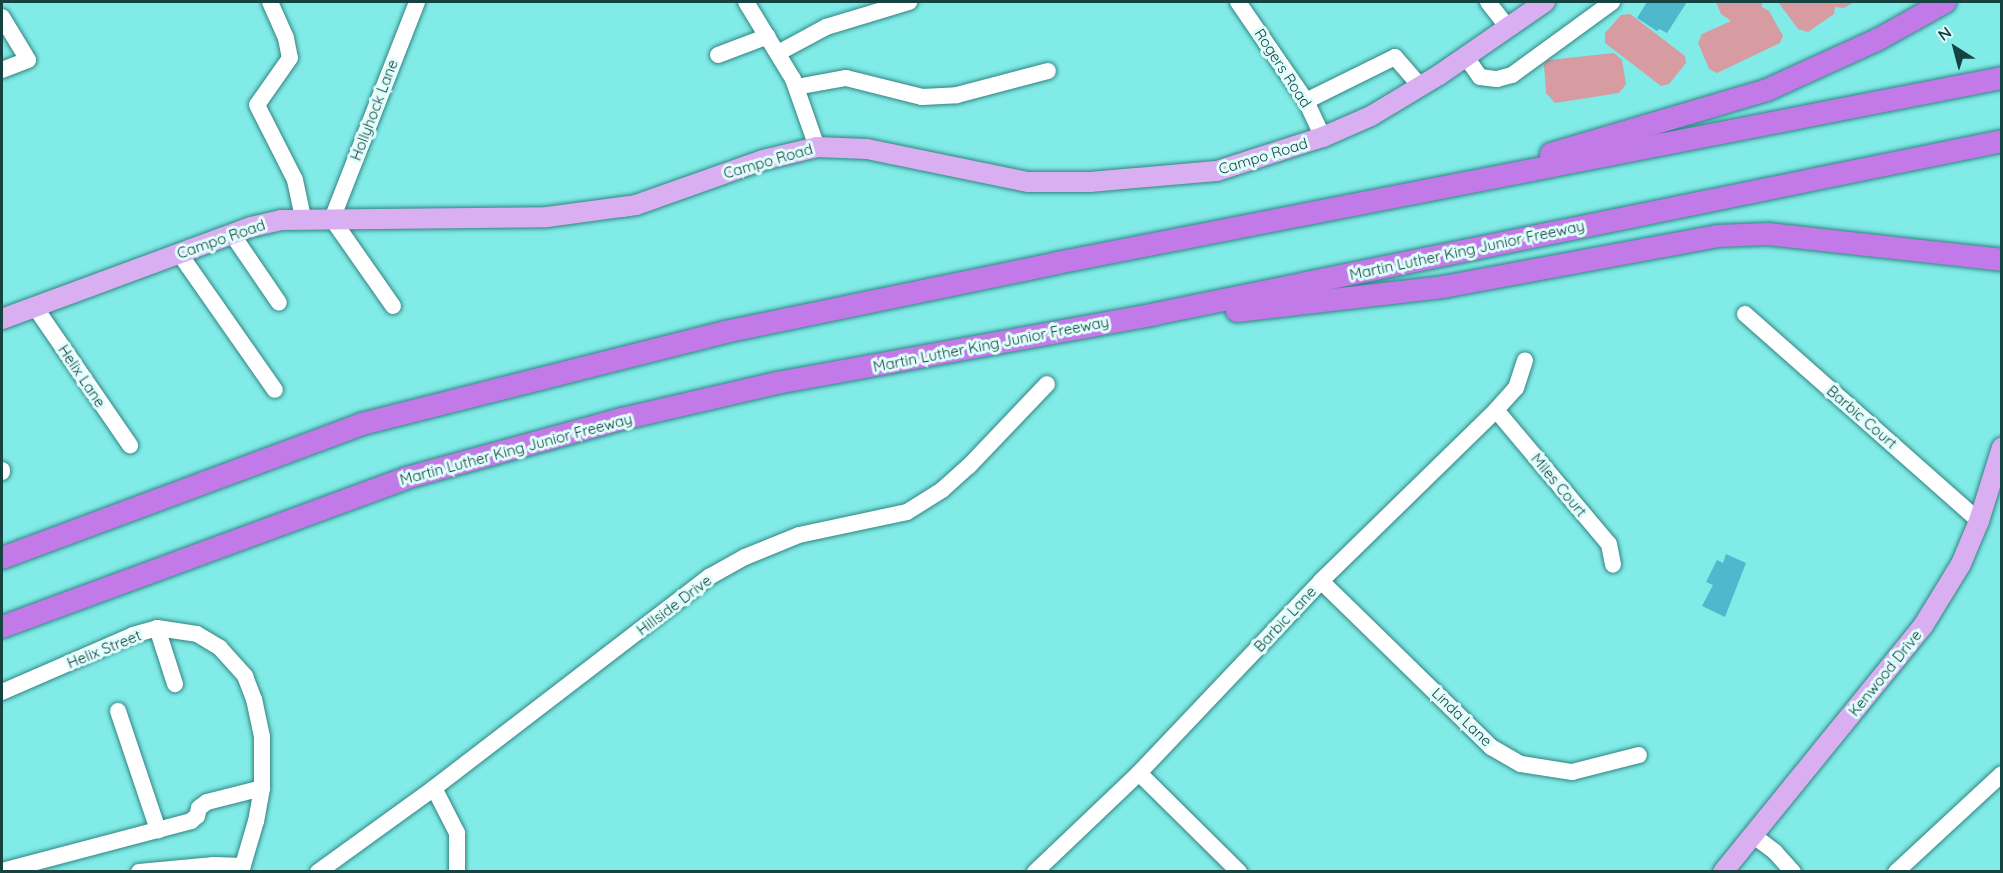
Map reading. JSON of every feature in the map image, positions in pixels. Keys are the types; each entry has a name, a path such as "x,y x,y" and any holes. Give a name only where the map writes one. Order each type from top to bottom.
{"highway":[{"path":"1456,186 1524,162 1767,90 1879,39 1945,2"},
{"path":"2,558 362,424 725,332 1057,263 2001,78"},
{"name":"Martin Luther King Junior Freeway","path":"2,627 112,584 406,478 611,422 777,383 949,353 1095,323 1155,314 2001,141"},
{"path":"1095,323 1196,315 1443,287 1717,236 1768,234 2001,260"},
{"path":"2,542 121,512"},
{"path":"2,642 112,584"}],"main road":[{"name":"Campo Road","path":"2,319 232,234 281,220 547,217 636,205 763,160 817,147 867,149 1028,182 1090,182 1217,171 1323,137 1371,116 1421,87 1545,2"},
{"name":"Kenwood Drive","path":"1723,872 1923,626 1961,564 1979,521 2001,447"}],"street":[{"path":"270,2 286,38 290,58 257,105 295,180 303,219"},
{"name":"Hollyhock Lane","path":"332,219 417,2"},
{"path":"746,2 796,87 817,147"},
{"path":"778,53 826,27 909,2"},
{"name":"Rogers Road","path":"1238,2 1306,101 1323,137"},
{"path":"1488,2 1508,28"},
{"path":"1466,57 1480,77 1497,79 1512,75 1612,2"},
{"path":"2,17 28,60 2,70"},
{"path":"718,55 768,36"},
{"path":"1306,101 1395,57 1421,87"},
{"path":"796,87 846,78 922,97 945,96 1048,71"},
{"path":"332,219 393,306"},
{"path":"232,234 279,303"},
{"path":"179,253 275,390"},
{"name":"Helix Lane","path":"35,307 129,445"},
{"name":"Barbic Court","path":"1745,314 1979,521"},
{"name":"Barbic Lane","path":"1035,872 1139,773 1321,581 1496,410 1516,388 1525,360"},
{"name":"Hillside Drive","path":"318,872 434,788 709,578 745,557 799,535 907,512 942,490 969,466 1047,384"},
{"name":"Miles Court","path":"1496,410 1609,544 1613,565"},
{"name":"Linda Lane","path":"1321,581 1491,747 1521,764 1572,772 1639,755"},
{"path":"157,628 175,684"},
{"name":"Helix Street","path":"2,692 157,628 197,634 220,648 238,665 254,699 262,737 262,788 256,821 242,869"},
{"path":"118,711 158,830"},
{"path":"1139,773 1239,872"},
{"path":"1896,872 2001,774"},
{"path":"2,871 191,821 198,816 199,808 207,802 262,788"},
{"path":"434,788 458,833 457,872"},
{"path":"1754,836 1775,852 1793,872"},
{"path":"140,872 214,865 242,869"}],"shaded area":[{"path":"1716,2 1762,2 1762,7 1769,11 1783,36 1780,43 1717,73 1709,69 1698,43 1702,34 1731,21 1721,14"},
{"path":"1778,2 1854,2 1844,8 1835,7 1834,14 1808,32 1798,29"},
{"path":"1630,14 1685,56 1686,63 1669,84 1661,86 1605,43 1605,33 1621,15"},
{"path":"1614,53 1622,60 1626,84 1619,93 1555,103 1546,93 1544,64 1548,60"}],"building":[{"path":"1647,2 1687,2 1667,33 1659,29 1657,31 1637,18"},
{"path":"1726,554 1746,563 1725,617 1702,606 1713,585 1706,582 1717,560 1723,563"}]}
